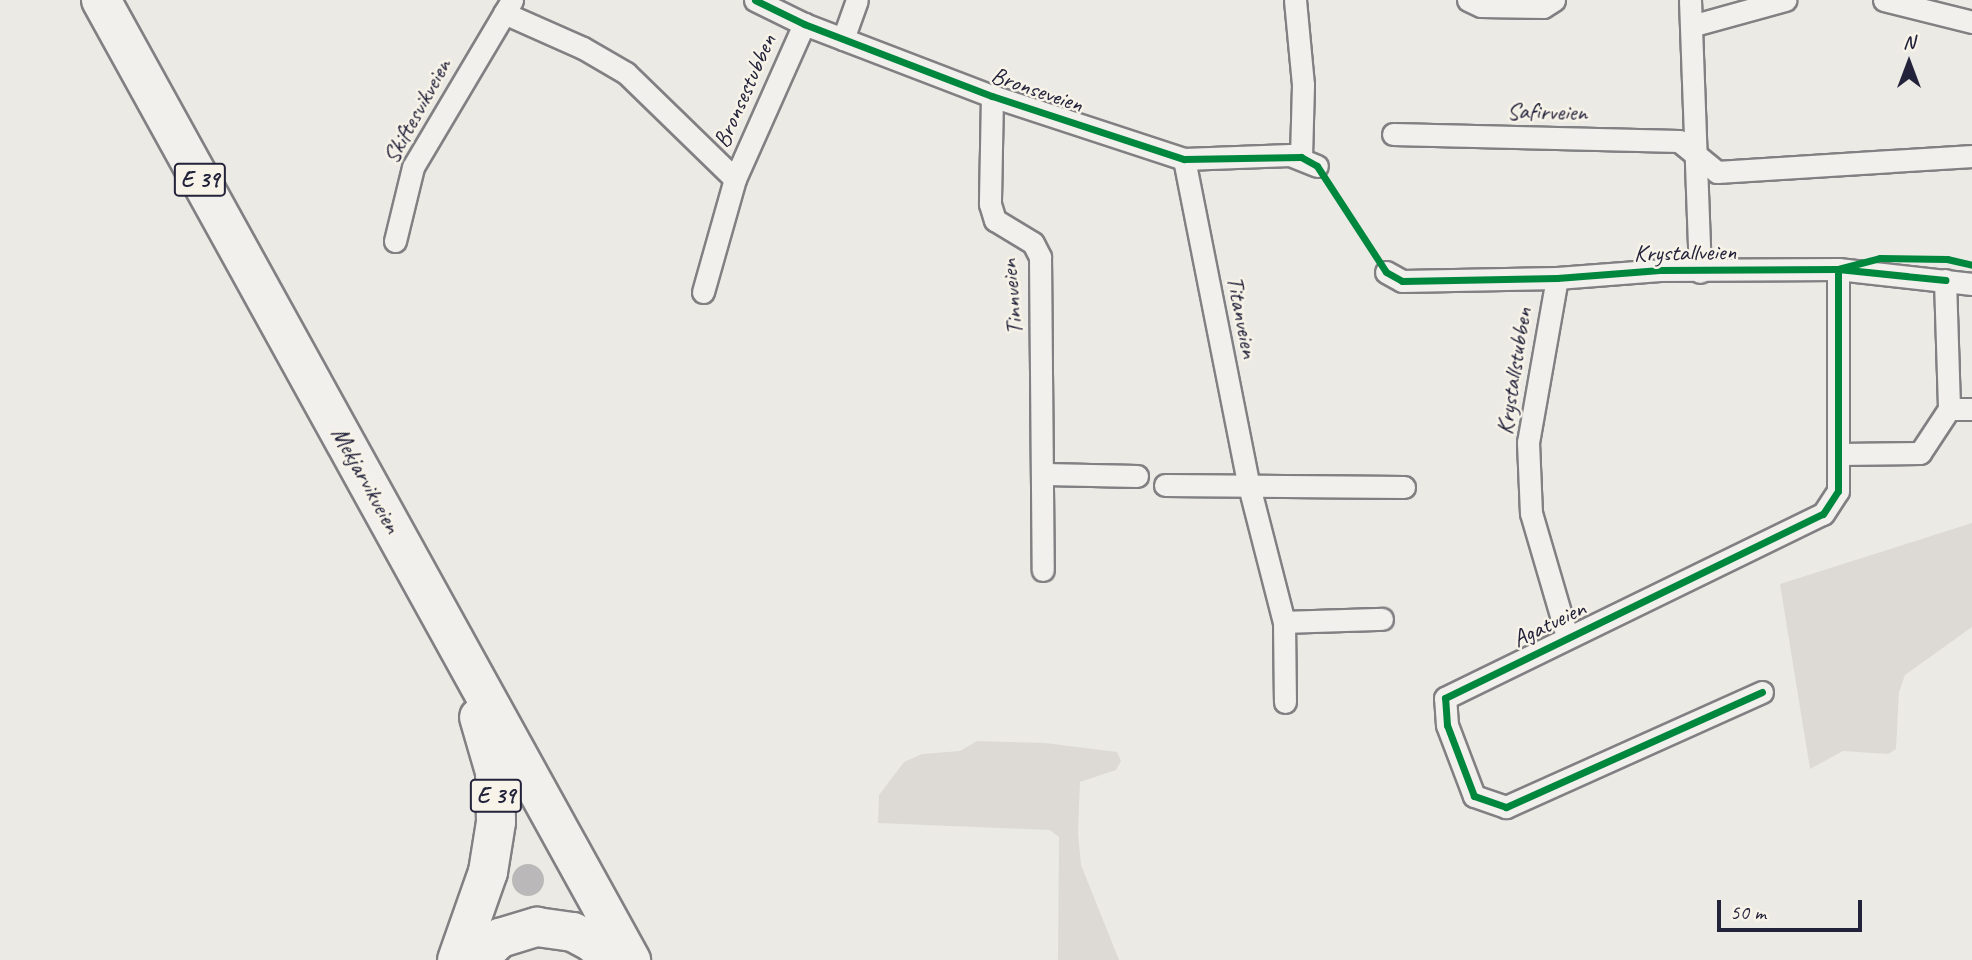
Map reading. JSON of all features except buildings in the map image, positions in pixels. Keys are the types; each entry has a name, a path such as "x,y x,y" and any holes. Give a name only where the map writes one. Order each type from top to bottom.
{"highway":[{"name":"Mekjarvikveien","path":"101,0 631,960"},
{"name":"E 39","path":"450,632 488,744 496,798 488,872 457,960"},
{"path":"477,960 500,938 537,927 573,932 592,942 610,960"}],"street":[{"name":"Bronseveien","path":"755,0 804,24 992,96 1184,159 1309,162 1295,0"},
{"path":"843,39 857,0"},
{"path":"1468,0 1481,6 1543,7 1554,0"},
{"path":"1690,0 1700,272"},
{"path":"1691,26 1785,0"},
{"path":"1884,0 1972,22"},
{"name":"Skiftesvikveien","path":"395,241 413,167 508,6 626,73"},
{"name":"Bronsestubben","path":"703,292 736,179 804,24"},
{"name":"Bronsestubben","path":"626,73 736,179"},
{"name":"Tinnveien","path":"992,96 990,204 995,220 1033,243 1040,257 1045,474 1043,570"},
{"name":"Safirveien","path":"1393,134 1679,141 1717,172 1972,156"},
{"name":"Titanveien","path":"1184,159 1250,486 1284,622 1285,702"},
{"name":"Krystallveien","path":"1386,272 1402,281 1839,269 1972,284"},
{"name":"Agatveien","path":"1762,692 1506,807 1474,796 1447,725 1446,698 1567,636 1823,514 1838,491 1839,269"},
{"name":"Krystallstubben","path":"1557,278 1528,442 1531,513 1567,636"},
{"path":"1840,454 1920,453 1949,409 1945,280"},
{"path":"1949,409 1972,409"},
{"path":"1045,474 1137,476"},
{"path":"1165,485 1404,487"},
{"path":"1284,622 1382,619"}],"shaded area":[{"path":"1972,523 1972,627 1905,675 1899,692 1896,749 1888,754 1843,751 1810,769 1780,584"},
{"path":"977,741 1045,743 1117,752 1121,761 1116,770 1080,782 1078,833 1081,865 1119,960 1058,960 1059,837 1050,830 878,823 879,795 904,762 922,754 960,751"},
{"path":"528,864 539,869 544,880 539,891 528,896 517,891 512,880 517,869"}],"cycle path":[{"path":"755,0 804,24 992,96 1184,159 1301,157 1317,166 1386,272 1402,281 1557,278 1660,270 1838,269 1945,280"},
{"path":"1762,692 1506,807 1474,796 1447,725 1445,698 1823,514 1838,491 1838,269 1880,258 1947,259 1972,265"}]}
